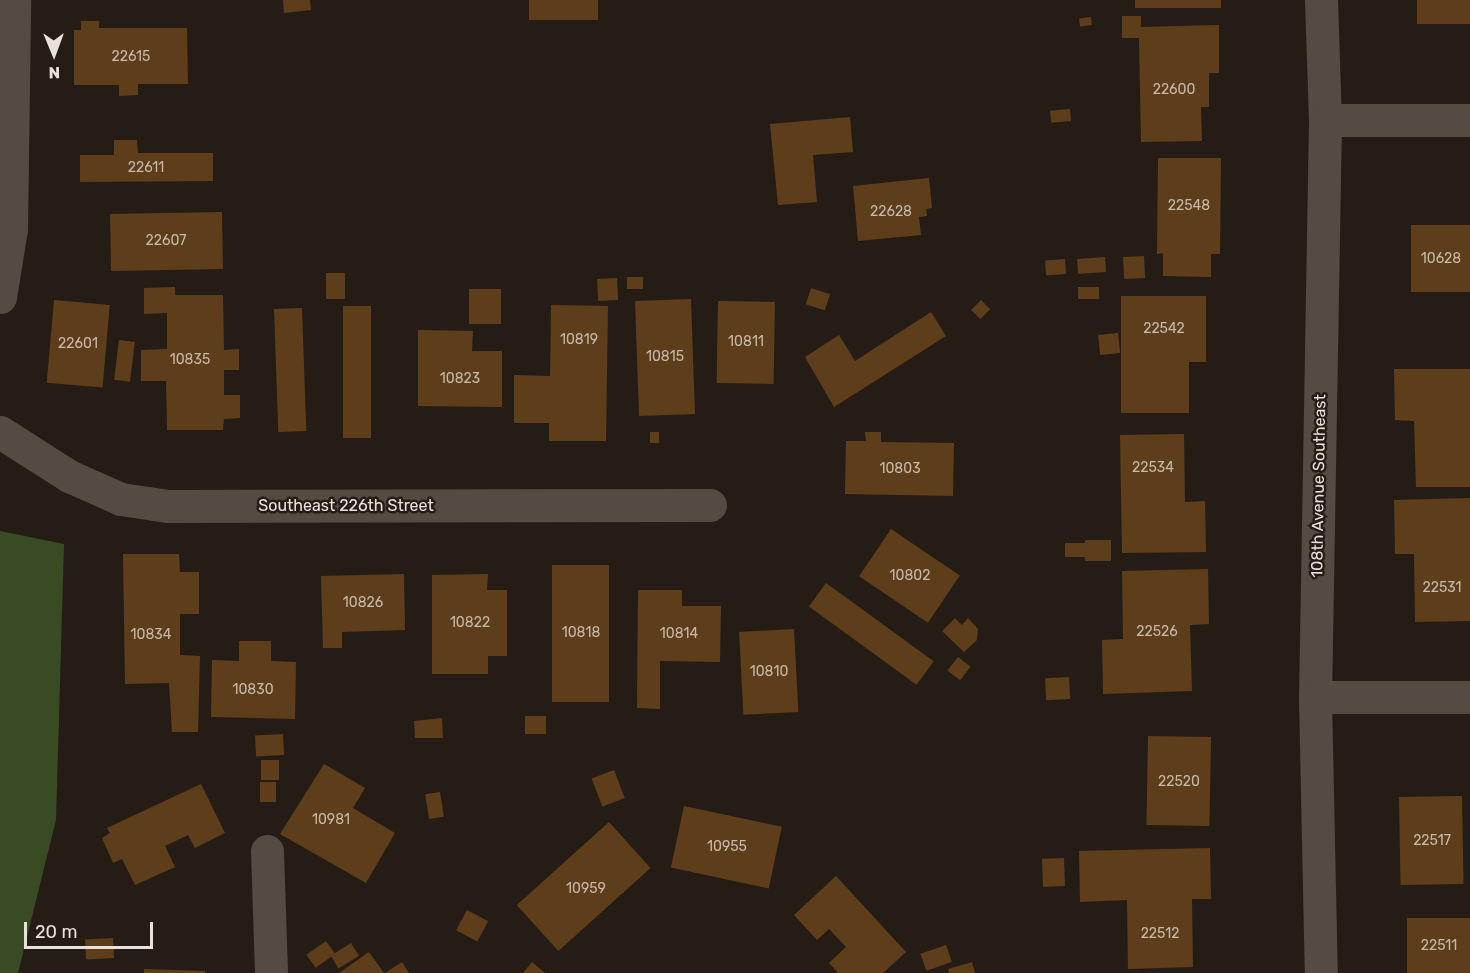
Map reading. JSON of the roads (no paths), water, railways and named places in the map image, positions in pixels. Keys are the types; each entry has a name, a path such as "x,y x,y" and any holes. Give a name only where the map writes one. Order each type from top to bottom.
{"street":[{"path":"0,297 11,229 14,0"},
{"name":"108th Avenue Southeast","path":"1321,0 1325,120 1315,697 1321,973"},
{"path":"1325,120 1470,120"},
{"name":"Southeast 226th Street","path":"0,432 69,476 100,490 121,499 168,506 710,505"},
{"path":"1315,697 1470,697"},
{"path":"267,851 271,973"}]}
